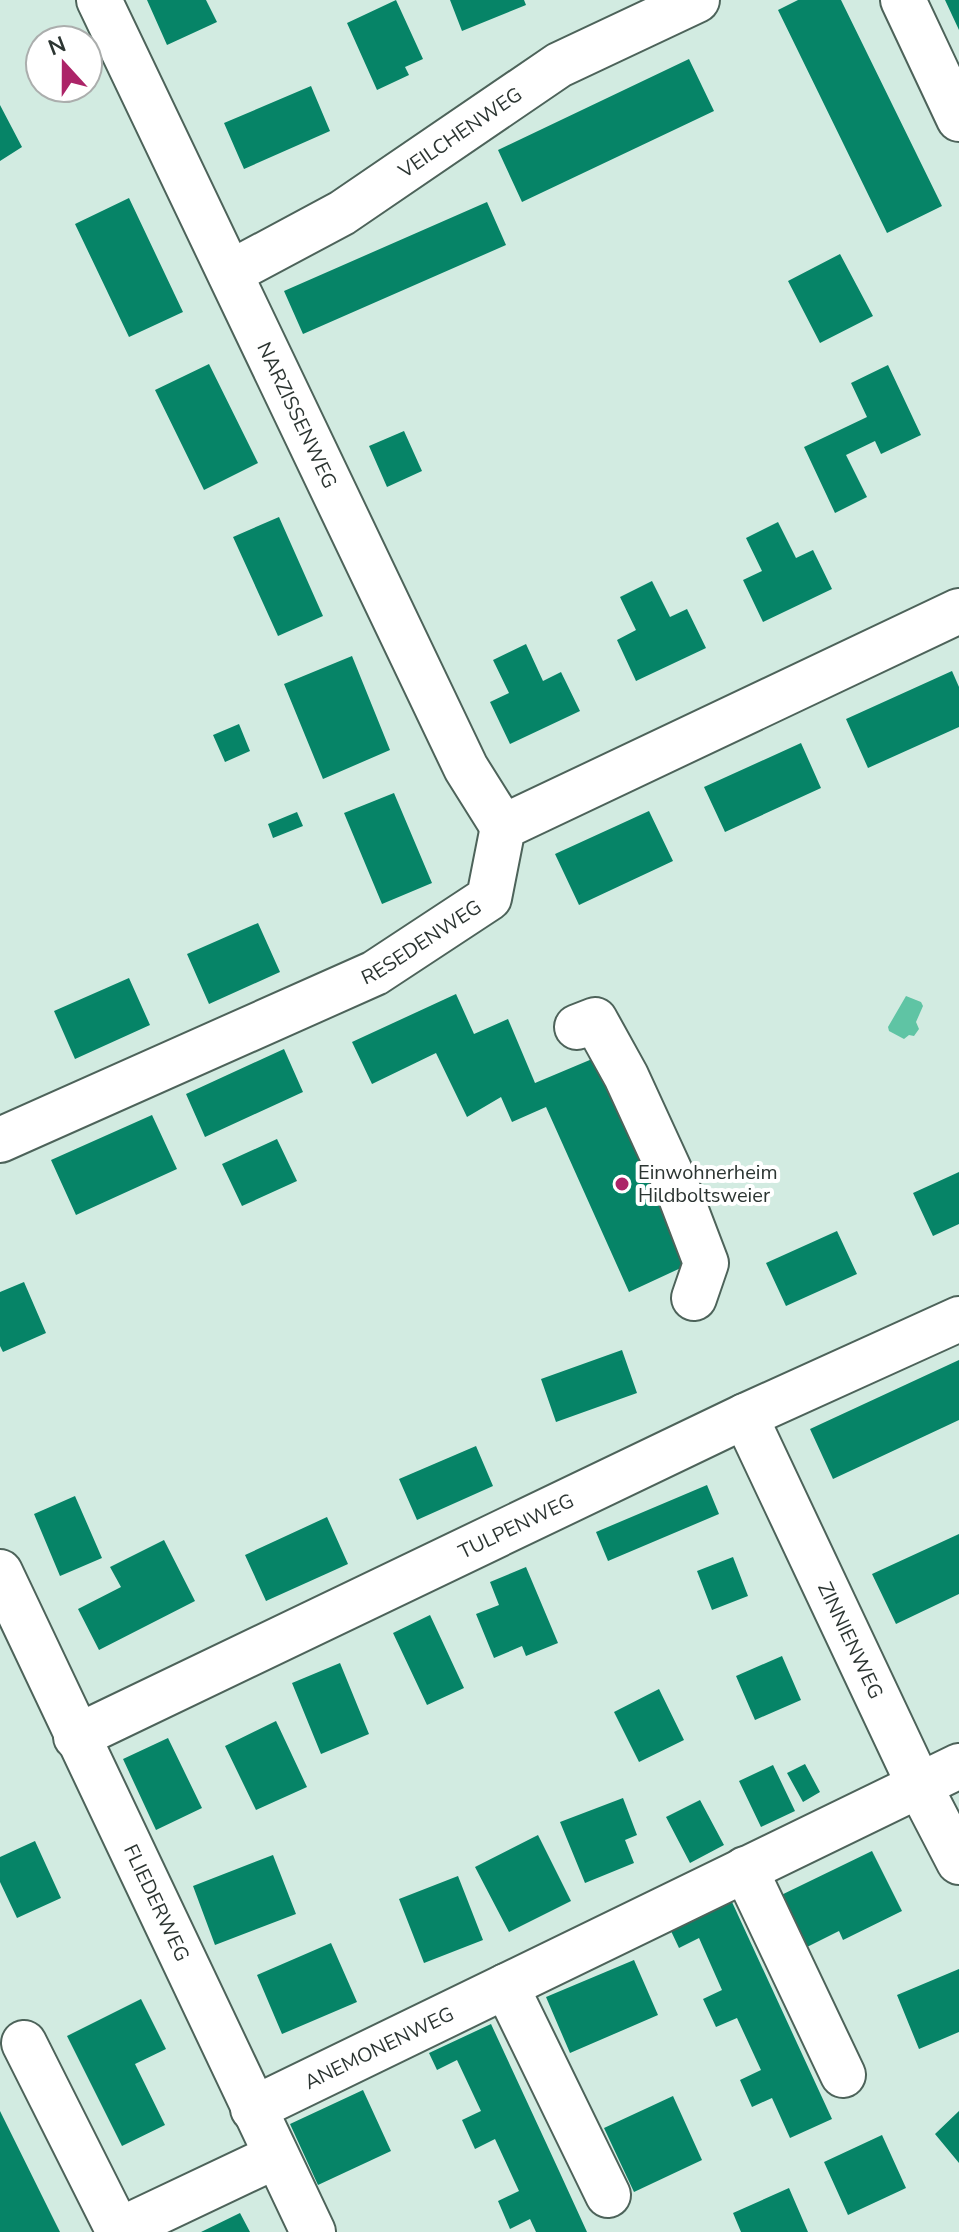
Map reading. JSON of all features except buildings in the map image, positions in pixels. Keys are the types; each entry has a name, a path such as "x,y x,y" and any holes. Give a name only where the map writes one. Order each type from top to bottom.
{"street":[{"name":"NARZISSENWEG","path":"99,0 466,768 503,827"},
{"name":"VEILCHENWEG","path":"230,273 342,213 559,65 697,0"},
{"path":"903,0 959,119"},
{"path":"503,827 959,611"},
{"name":"RESEDENWEG","path":"0,1140 375,973 489,898 503,827"},
{"path":"577,1027 595,1020 626,1076 677,1187 706,1263 694,1298"},
{"name":"TULPENWEG","path":"76,1737 745,1416 959,1319"},
{"name":"ZINNIENWEG","path":"745,1416 919,1785 959,1862"},
{"name":"FLIEDERWEG","path":"0,1572 313,2232"},
{"name":"ANEMONENWEG","path":"253,2109 959,1766"},
{"path":"745,1869 843,2075"},
{"path":"506,1986 608,2195"},
{"path":"24,2043 119,2231 276,2156"}],"shaded area":[{"path":"906,996 921,1002 923,1006 916,1022 919,1029 914,1036 904,1039 889,1031 888,1027"}],"place":[{"name":"Einwohnerheim Hildboltsweier","path":"622,1184"}]}
